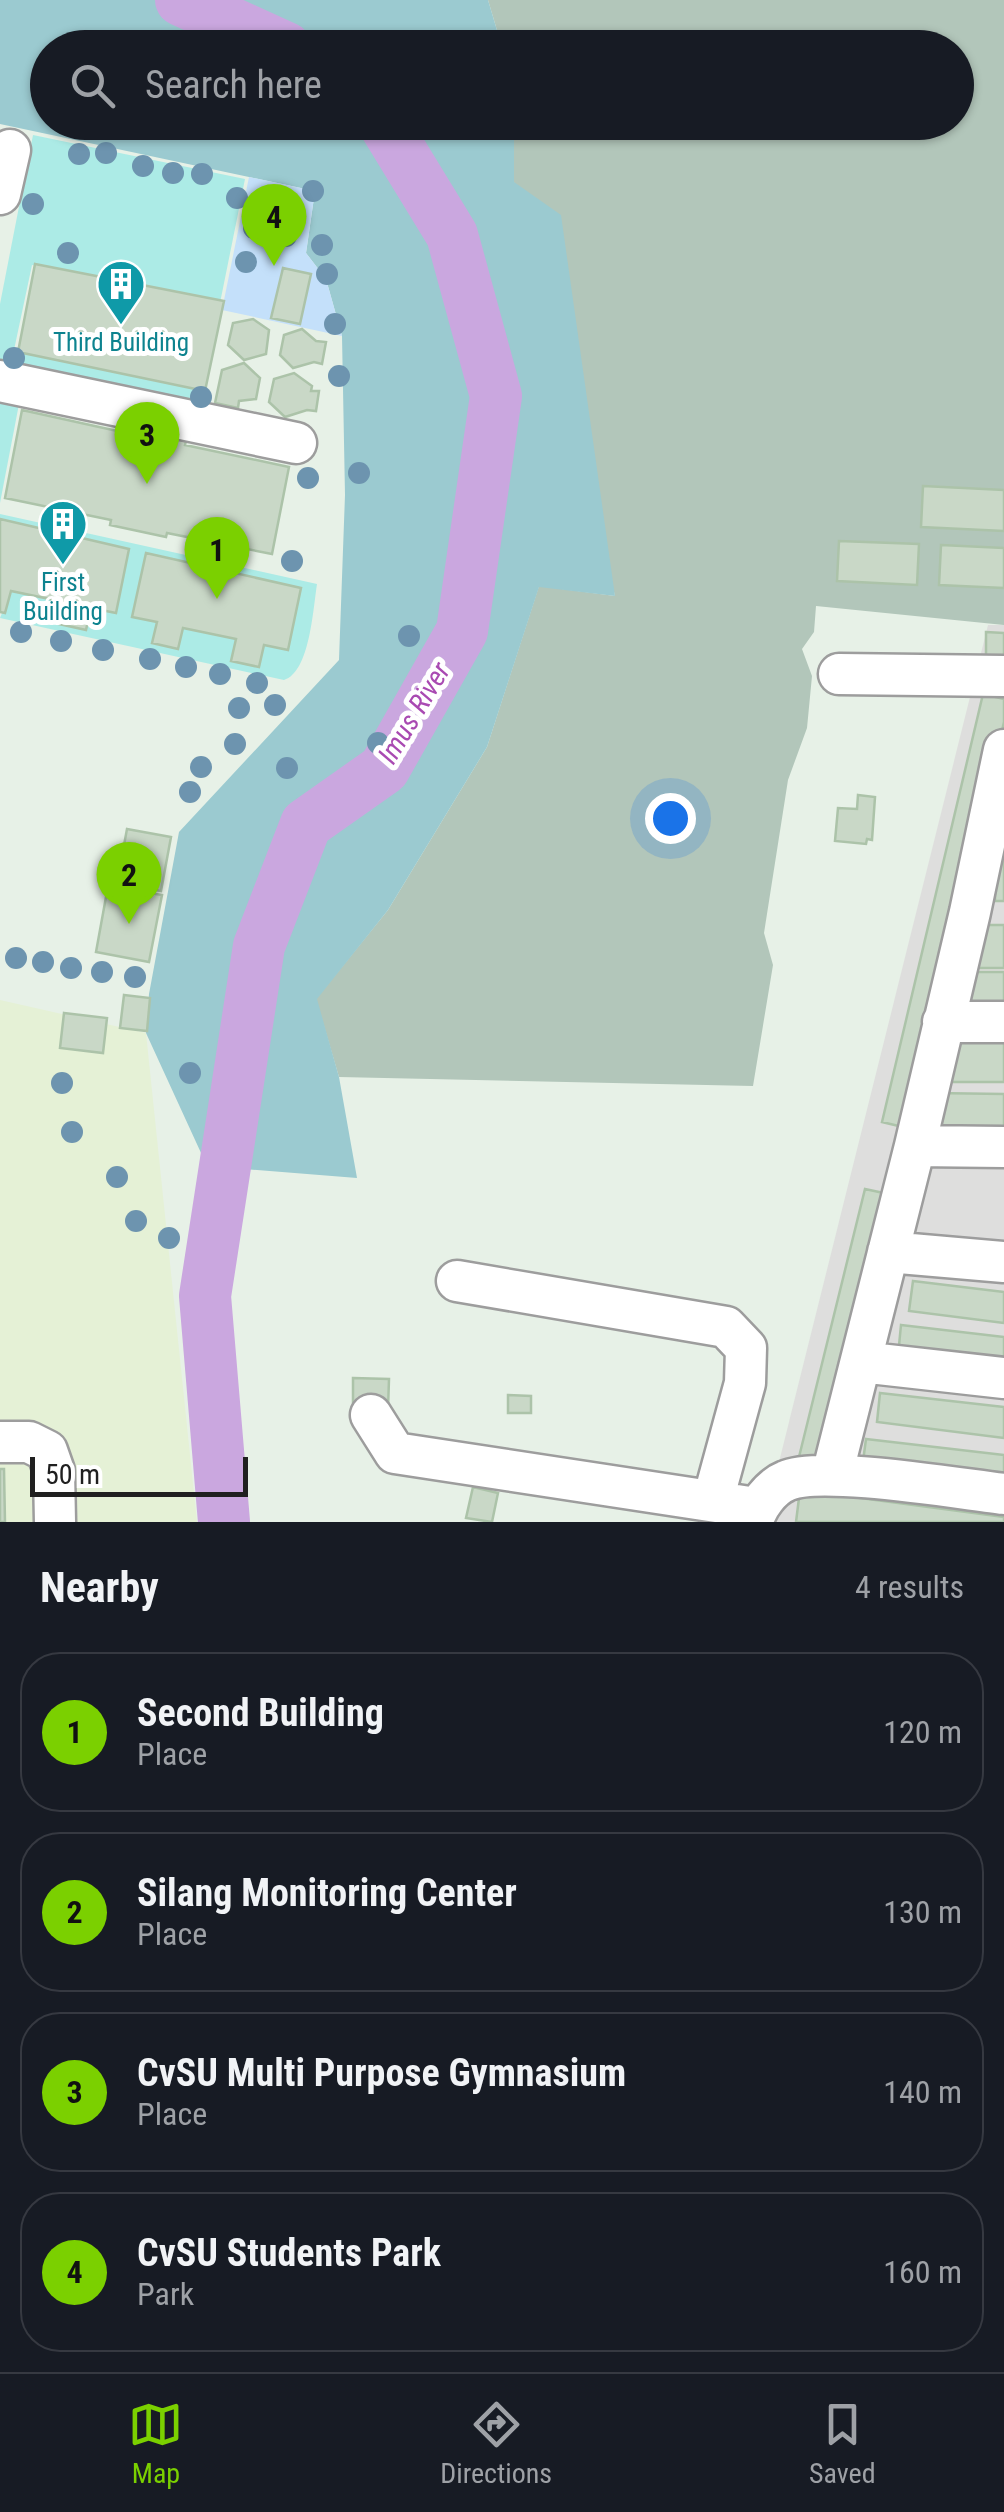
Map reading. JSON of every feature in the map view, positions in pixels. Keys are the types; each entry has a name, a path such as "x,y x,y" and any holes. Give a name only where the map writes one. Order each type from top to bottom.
{"street":[{"path":"0,194 10,150"},
{"path":"0,380 296,444"},
{"path":"839,674 1004,676"},
{"path":"832,1475 944,1022 987,912 1004,750"},
{"path":"944,1022 1004,1022"},
{"path":"915,1146 1004,1148"},
{"path":"888,1252 1004,1262"},
{"path":"456,1282 726,1327 746,1348 745,1384 713,1500"},
{"path":"861,1362 1004,1378"},
{"path":"371,1415 395,1453 713,1500 754,1515 786,1480 832,1475 1004,1494"},
{"path":"0,1442 29,1442 47,1451 54,1471 55,1522"}],"shaded area":[{"path":"0,0 488,0 497,30 30,30 30,130 0,124"},
{"path":"488,0 1004,0 1004,625 816,606 814,632 802,649 812,676 807,728 788,780 764,933 773,965 753,1086 339,1077 316,999 388,910 487,747 539,586 615,596 514,182 514,140 974,140 974,30 497,30"},
{"path":"32,140 57,140 245,179 220,303 32,265 14,350 210,392 207,404 0,361 0,304"},
{"path":"75,140 514,140 514,182 561,215 615,596 539,587 487,747 388,910 317,999 339,1077 357,1178 207,1166 146,1033 149,994 179,832 339,660 345,495 342,336 326,279 306,253 315,191"},
{"path":"249,177 315,191 306,253 326,279 342,336 222,310"},
{"path":"0,400 19,404 0,503"},
{"path":"0,514 317,584 309,638 300,665 284,680 0,618 11,591 64,602 59,624 86,630 91,608 116,613 129,549 0,519","holes":["146,553 301,588 264,645 259,667 231,661 236,639 183,628 177,649 152,644 157,622 132,616"]},
{"path":"988,625 1004,625 1004,1522 764,1522"},
{"path":"0,1000 146,1033 197,1522 0,1522"}],"building":[{"name":"Third Building","path":"35,264 224,301 205,391 18,352"},
{"path":"283,268 311,274 300,324 271,318"},
{"path":"253,319 269,330 266,354 244,360 228,345 233,323"},
{"path":"302,329 316,341 326,342 322,364 314,362 293,368 280,355 284,335"},
{"path":"244,363 260,378 256,399 239,401 238,408 215,403 222,370"},
{"path":"294,373 312,386 311,391 319,391 316,411 285,417 269,402 274,379"},
{"path":"22,410 131,434 132,429 186,441 185,445 289,467 272,554 167,533 166,537 110,525 111,520 5,498"},
{"path":"923,486 1004,490 1004,531 921,527"},
{"name":"First Building","path":"0,519 129,549 116,613 91,608 86,630 59,624 64,602 11,591 5,613 0,612"},
{"path":"839,541 919,544 917,585 837,581"},
{"path":"941,545 1004,548 1004,588 939,585"},
{"path":"146,553 301,588 288,650 264,645 259,667 231,661 236,639 183,628 178,649 152,643 157,622 132,617"},
{"path":"986,632 1004,633 1004,662 986,662"},
{"path":"983,694 1004,699 1004,722 907,1128 882,1122"},
{"path":"858,795 875,797 872,840 867,839 866,844 835,841 838,808 857,809"},
{"path":"127,829 171,837 161,891 117,883"},
{"path":"995,858 1004,858 1004,901 995,901"},
{"path":"108,886 162,895 149,962 96,952"},
{"path":"978,925 1004,925 1004,968 978,968"},
{"path":"965,972 1004,972 1004,1015 965,1015"},
{"path":"124,995 150,998 147,1031 120,1028"},
{"path":"64,1013 107,1018 103,1053 60,1048"},
{"path":"951,1039 1004,1039 1004,1082 951,1082"},
{"path":"933,1093 1004,1094 1004,1137 933,1136"},
{"path":"865,1189 893,1195 826,1464 799,1457"},
{"path":"913,1281 1004,1292 1004,1323 909,1311"},
{"path":"901,1325 1004,1337 1004,1368 898,1356"},
{"path":"353,1378 389,1379 388,1410 353,1409"},
{"path":"880,1393 1004,1407 1004,1438 877,1422"},
{"path":"508,1395 531,1396 531,1413 508,1413"},
{"path":"866,1439 1004,1455 1004,1486 862,1469"},
{"path":"0,1469 4,1469 5,1522 0,1522"},
{"path":"473,1487 498,1493 492,1522 466,1518"},
{"path":"800,1490 1004,1517 1004,1522 796,1522"}],"waterway":[{"name":"Imus River","path":"181,0 247,30"},
{"name":"Imus River","path":"224,1522 205,1296 259,946 306,824 384,769 462,631 496,396 452,235 394,140"}],"place":[{"name":"CvSU Students Park","path":"274,266"},
{"name":"Third Building","path":"121,326"},
{"name":"CvSU Multi Purpose Gymnasium","path":"147,484"},
{"name":"First Building","path":"63,566"},
{"name":"Second Building","path":"217,599"},
{"name":"Silang Monitoring Center","path":"129,924"}]}
